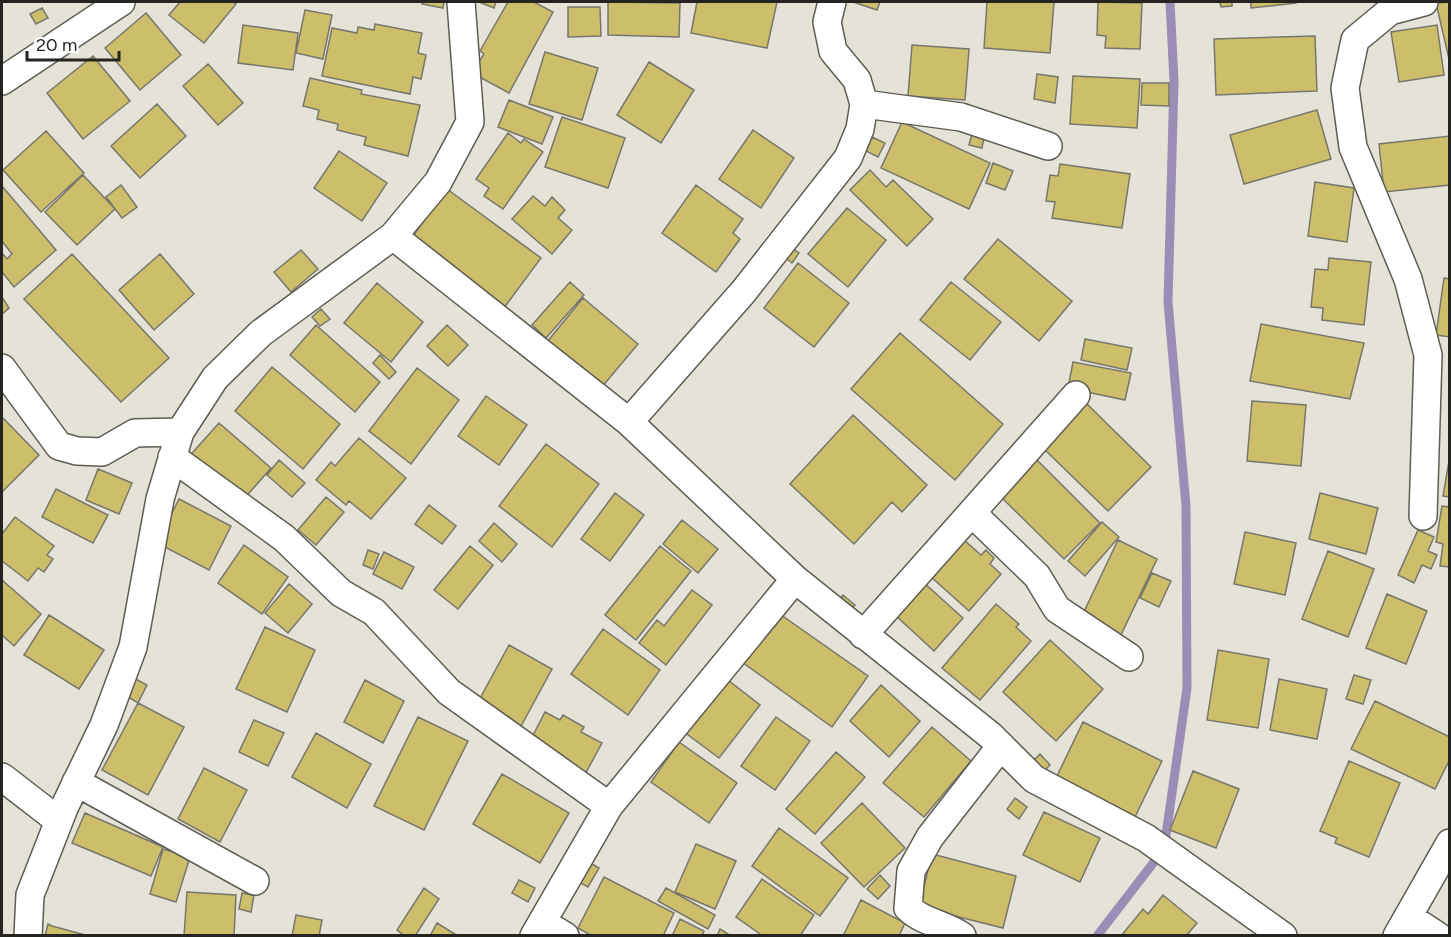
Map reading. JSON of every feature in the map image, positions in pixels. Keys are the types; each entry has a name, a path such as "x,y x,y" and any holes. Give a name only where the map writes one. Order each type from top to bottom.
{"street":[{"path":"2,81 121,2"},
{"path":"28,936 30,895 59,821 104,725 134,647 160,499 180,432 215,378 261,333 393,236 438,183 471,122 461,2"},
{"path":"629,422 744,291 848,158 861,129 864,104 857,80 833,51 826,22 832,2"},
{"path":"1423,516 1428,355 1408,279 1353,147 1345,88 1355,40 1390,11 1424,2"},
{"path":"864,104 961,117 1048,147"},
{"path":"393,236 629,422 795,579 1001,746 1034,779 1146,838 1283,936"},
{"path":"2,368 58,446 77,451 102,452 135,434 180,432"},
{"path":"863,635 1076,396"},
{"path":"172,458 284,538 341,593 374,612 448,692 609,806"},
{"path":"972,513 1037,576 1057,609 1129,657"},
{"path":"547,931 609,806 795,579"},
{"path":"962,936 936,922 916,917 908,908 911,871 930,837 1001,746"},
{"path":"2,777 59,821"},
{"path":"76,782 255,880"},
{"path":"1438,936 1403,926 1449,843"}],"building":[{"path":"180,2 233,2 236,4 204,43 169,15"},
{"path":"423,2 444,2 443,8 422,4"},
{"path":"479,2 496,2 494,8"},
{"path":"508,2 534,2 553,12 509,93 472,73 484,54 480,51"},
{"path":"608,2 680,3 679,37 608,35"},
{"path":"697,2 777,2 767,48 691,33"},
{"path":"853,2 880,2 877,10"},
{"path":"987,2 1054,2 1050,53 984,48"},
{"path":"1098,2 1142,3 1140,49 1105,48 1106,36 1097,35"},
{"path":"1220,2 1232,2 1232,6 1221,7"},
{"path":"1251,2 1296,2 1296,3 1251,8"},
{"path":"1450,2 1450,59 1449,59 1436,3"},
{"path":"568,7 600,7 601,36 568,37"},
{"path":"42,8 48,18 36,24 30,14"},
{"path":"305,10 332,15 323,59 296,53"},
{"path":"146,13 181,55 140,90 105,48"},
{"path":"375,24 422,33 418,53 426,55 421,79 413,77 410,94 322,76 332,28 357,33 358,27 374,30"},
{"path":"243,25 298,33 293,70 238,63"},
{"path":"1437,25 1444,75 1399,82 1391,32"},
{"path":"1315,36 1317,91 1216,95 1214,39"},
{"path":"912,45 969,49 965,100 908,96"},
{"path":"545,52 598,68 582,120 529,104"},
{"path":"93,56 130,101 83,139 47,93"},
{"path":"649,62 694,90 661,143 617,115"},
{"path":"208,64 243,103 218,125 183,86"},
{"path":"1037,74 1058,77 1055,103 1034,99"},
{"path":"1073,76 1140,79 1137,128 1070,124"},
{"path":"310,78 362,90 361,94 420,105 408,156 364,145 366,137 337,130 338,124 317,119 319,110 303,106"},
{"path":"1142,83 1169,83 1169,106 1141,105"},
{"path":"509,100 553,117 542,144 498,127"},
{"path":"157,104 186,136 140,178 111,146"},
{"path":"1317,110 1331,159 1244,184 1230,135"},
{"path":"562,117 625,138 608,188 545,167"},
{"path":"902,122 990,163 969,209 881,168"},
{"path":"753,130 794,158 761,208 719,179"},
{"path":"46,131 84,173 41,212 3,170"},
{"path":"508,133 521,143 524,139 543,152 503,209 484,196 489,188 476,179"},
{"path":"972,134 984,137 982,148 969,145"},
{"path":"1450,136 1450,185 1384,192 1379,144"},
{"path":"872,137 885,143 878,157 866,151"},
{"path":"339,151 387,183 362,221 314,188"},
{"path":"993,163 1013,171 1005,190 986,183"},
{"path":"1060,164 1130,174 1122,228 1052,218 1055,202 1046,201 1050,175 1058,176"},
{"path":"870,170 886,187 893,180 933,219 907,246 850,190"},
{"path":"83,175 115,209 77,245 45,212"},
{"path":"1315,182 1354,188 1347,242 1308,236"},
{"path":"121,185 137,207 122,218 106,197"},
{"path":"696,185 743,219 733,233 740,239 716,272 662,233"},
{"path":"2,186 56,250 14,287 2,272 2,253 7,259 12,254 2,241"},
{"path":"447,189 541,258 501,312 408,243"},
{"path":"533,196 545,206 552,197 565,210 558,218 572,230 552,254 512,219"},
{"path":"847,208 886,240 848,287 808,254"},
{"path":"998,239 1072,301 1039,341 964,279"},
{"path":"785,243 799,253 792,263 778,252"},
{"path":"301,250 318,269 291,292 274,272"},
{"path":"72,254 169,358 121,402 24,299"},
{"path":"160,254 194,294 154,330 119,290"},
{"path":"1329,258 1371,262 1364,325 1322,320 1323,308 1311,307 1315,269 1328,270"},
{"path":"798,263 849,303 814,347 764,308"},
{"path":"1444,278 1450,279 1450,337 1436,335"},
{"path":"570,282 584,295 546,338 532,325"},
{"path":"951,282 1001,322 970,360 920,320"},
{"path":"377,283 423,322 391,362 344,323"},
{"path":"2,297 9,308 2,314"},
{"path":"583,298 638,344 601,388 547,342"},
{"path":"321,309 330,319 320,326 312,317"},
{"path":"1261,324 1364,343 1350,399 1250,381"},
{"path":"316,325 380,382 355,412 290,355"},
{"path":"447,325 468,345 448,366 427,346"},
{"path":"900,333 1003,424 955,480 851,389"},
{"path":"1085,339 1132,348 1127,370 1081,360"},
{"path":"380,355 396,372 389,379 373,363"},
{"path":"1073,362 1131,373 1125,400 1068,388"},
{"path":"272,367 340,424 303,469 235,411"},
{"path":"417,368 459,400 411,464 369,431"},
{"path":"486,396 527,425 499,465 458,436"},
{"path":"1252,401 1306,405 1301,466 1247,461"},
{"path":"1086,403 1151,467 1108,511 1043,448"},
{"path":"853,415 927,485 902,512 892,502 854,544 790,484"},
{"path":"2,417 39,455 3,491 2,489"},
{"path":"219,423 271,468 237,507 185,461"},
{"path":"359,438 406,478 371,519 349,501 346,505 316,480 331,462 335,466"},
{"path":"546,444 599,484 552,547 499,506"},
{"path":"1450,455 1450,497 1443,496"},
{"path":"1036,459 1100,523 1064,559 1000,496"},
{"path":"279,460 305,483 292,497 267,475"},
{"path":"98,469 132,483 119,514 86,500"},
{"path":"56,489 108,515 93,543 42,517"},
{"path":"615,493 644,515 610,561 581,539"},
{"path":"1320,493 1378,508 1366,554 1309,539"},
{"path":"326,497 344,512 316,545 298,530"},
{"path":"179,499 231,526 209,570 157,543"},
{"path":"429,505 456,526 442,544 415,524"},
{"path":"1442,506 1450,507 1450,567 1440,566 1443,544 1436,542"},
{"path":"15,517 54,546 47,555 53,559 44,572 38,568 28,581 2,561 2,534"},
{"path":"682,520 718,549 698,573 663,544"},
{"path":"1102,522 1119,537 1085,576 1068,561"},
{"path":"494,523 517,544 502,562 479,541"},
{"path":"1418,530 1434,537 1428,551 1437,555 1431,569 1422,565 1414,583 1398,575"},
{"path":"1245,532 1296,543 1285,595 1234,584"},
{"path":"963,539 981,555 986,550 994,558 990,564 1001,574 969,611 930,576"},
{"path":"1118,540 1157,559 1120,637 1081,618"},
{"path":"244,545 288,577 262,614 218,583"},
{"path":"470,546 493,565 458,609 434,590"},
{"path":"660,546 691,571 636,640 605,615"},
{"path":"368,550 379,554 373,569 363,565"},
{"path":"1328,551 1374,569 1348,637 1302,619"},
{"path":"384,552 414,567 402,589 373,574"},
{"path":"1152,573 1171,581 1159,607 1140,598"},
{"path":"2,580 41,614 14,646 2,635"},
{"path":"923,582 963,618 934,651 894,614"},
{"path":"289,584 312,604 288,633 265,613"},
{"path":"692,590 712,605 666,665 639,643 657,620 664,626"},
{"path":"1387,594 1427,611 1406,664 1366,648"},
{"path":"843,595 855,605 844,617 833,607"},
{"path":"996,604 1019,624 1016,627 1031,641 980,700 942,668"},
{"path":"777,612 868,676 832,727 742,662"},
{"path":"49,615 104,650 79,689 24,655"},
{"path":"265,627 315,650 287,712 236,689"},
{"path":"603,629 660,670 628,715 571,674"},
{"path":"1050,640 1103,689 1056,741 1003,692"},
{"path":"509,645 552,669 520,728 477,704"},
{"path":"1218,650 1269,659 1258,728 1207,720"},
{"path":"1354,675 1371,680 1363,704 1346,699"},
{"path":"130,676 147,685 138,703 120,692"},
{"path":"724,677 760,705 719,758 683,731"},
{"path":"1279,679 1327,689 1317,739 1270,730"},
{"path":"365,680 404,701 383,743 344,722"},
{"path":"881,685 920,721 889,757 850,721"},
{"path":"1375,701 1450,737 1450,759 1435,789 1351,749"},
{"path":"138,703 184,727 148,795 102,770"},
{"path":"545,712 560,720 563,715 584,727 581,732 602,743 583,778 527,747"},
{"path":"418,717 468,741 424,830 374,806"},
{"path":"776,717 810,741 775,790 741,766"},
{"path":"254,720 284,733 268,766 239,752"},
{"path":"1083,722 1162,761 1135,817 1056,778"},
{"path":"932,727 971,761 924,817 883,783"},
{"path":"316,733 371,764 347,808 292,777"},
{"path":"679,742 737,783 709,823 651,782"},
{"path":"836,752 865,777 815,834 786,809"},
{"path":"1040,754 1050,765 1037,778 1027,767"},
{"path":"1349,761 1400,783 1369,857 1335,843 1337,838 1320,831"},
{"path":"204,768 247,790 220,842 178,819"},
{"path":"1193,771 1239,789 1216,848 1170,830"},
{"path":"502,774 569,813 540,863 473,824"},
{"path":"1015,798 1027,807 1019,819 1007,809"},
{"path":"862,803 905,848 864,887 821,843"},
{"path":"1044,812 1100,838 1080,882 1023,855"},
{"path":"85,813 163,847 151,876 72,843"},
{"path":"779,828 848,878 820,916 752,866"},
{"path":"696,844 736,861 715,909 675,892"},
{"path":"163,849 190,857 176,902 150,894"},
{"path":"932,854 1016,876 1003,928 919,907"},
{"path":"585,860 599,868 588,887 575,880"},
{"path":"880,875 890,886 878,899 867,889"},
{"path":"604,877 674,913 663,936 592,936 578,928"},
{"path":"762,879 814,915 800,936 763,936 736,917"},
{"path":"519,880 535,888 528,902 512,893"},
{"path":"424,888 439,899 415,936 405,936 397,930"},
{"path":"666,888 715,915 708,929 658,901"},
{"path":"187,892 236,895 234,936 184,936"},
{"path":"242,893 254,895 251,912 239,909"},
{"path":"1163,895 1197,923 1186,936 1121,936 1143,909 1148,914"},
{"path":"861,900 905,923 899,936 843,936"},
{"path":"296,915 322,920 319,936 292,936"},
{"path":"680,919 704,931 702,936 672,936"},
{"path":"437,923 458,936 430,936"},
{"path":"48,924 52,926 89,936 45,936"},
{"path":"720,929 731,936 717,936"}],"waterway":[{"path":"1097,936 1164,849 1187,688 1186,506 1168,302 1174,81 1170,2"}]}
